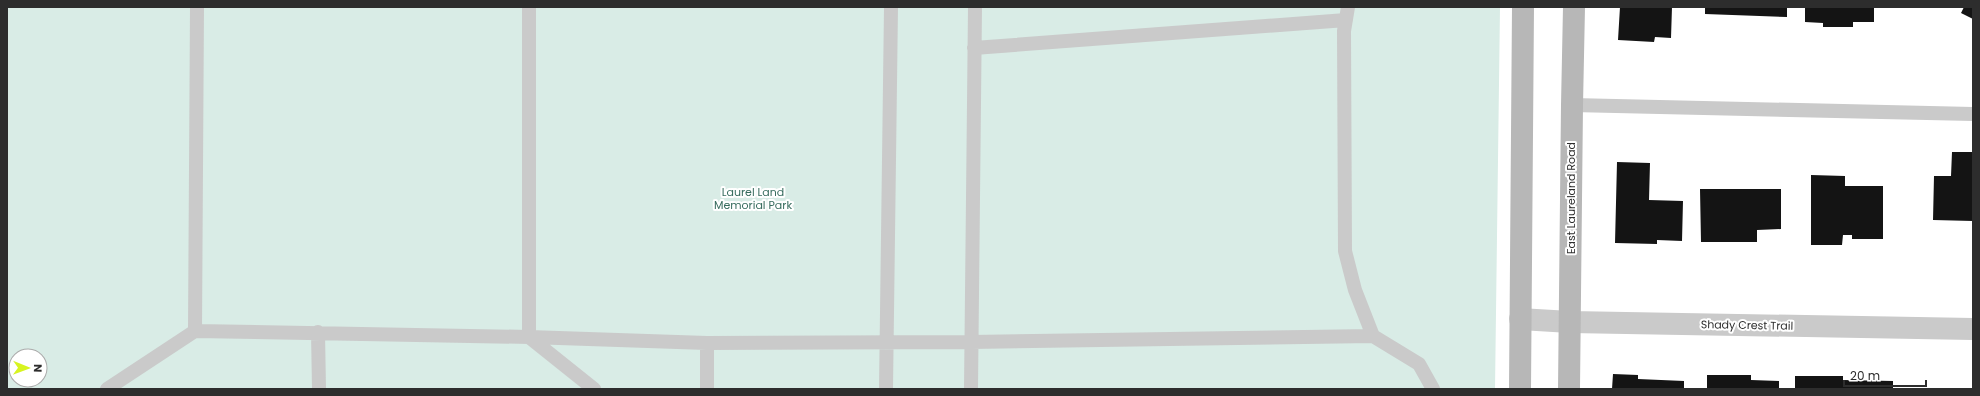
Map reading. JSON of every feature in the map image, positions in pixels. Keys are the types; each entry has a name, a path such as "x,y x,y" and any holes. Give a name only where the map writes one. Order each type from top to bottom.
{"main road":[{"path":"1520,389 1523,7"},
{"name":"East Laureland Road","path":"1569,389 1574,7"}],"street":[{"name":"Shady Crest Trail","path":"1520,319 1570,322 1973,329"}],"lane":[{"path":"195,331 197,7"},
{"path":"529,7 529,337"},
{"path":"886,389 892,7"},
{"path":"971,389 975,7"},
{"path":"974,48 1347,13 1344,31 1346,251 1355,290 1373,336"},
{"path":"1572,105 1973,114"},
{"path":"107,389 195,331 318,332 707,343 971,342 1373,336 1419,364 1432,389"},
{"path":"318,332 319,389"},
{"path":"529,337 594,389"},
{"path":"707,343 707,389"}],"green space":[{"name":"Laurel Land Memorial Park","path":"7,7 1500,7 1495,389 7,389"}],"building":[{"path":"1620,7 1672,7 1671,38 1655,37 1654,42 1618,40"},
{"path":"1705,7 1787,7 1787,17 1705,14"},
{"path":"1805,7 1874,7 1874,22 1853,22 1853,27 1823,27 1823,23 1805,22"},
{"path":"1964,7 1973,7 1973,19 1961,13"},
{"path":"1952,152 1973,152 1973,221 1933,220 1934,176 1951,176"},
{"path":"1617,162 1650,163 1649,200 1683,201 1682,241 1657,240 1657,244 1615,243"},
{"path":"1811,175 1845,176 1845,186 1883,186 1883,239 1852,239 1852,235 1843,235 1842,245 1811,245"},
{"path":"1700,189 1781,189 1781,229 1757,230 1757,242 1701,242"},
{"path":"1613,374 1638,375 1638,379 1684,381 1684,389 1612,389"},
{"path":"1707,375 1751,375 1751,380 1779,381 1779,389 1707,389"},
{"path":"1795,376 1843,376 1843,380 1893,381 1893,389 1795,389"}]}
